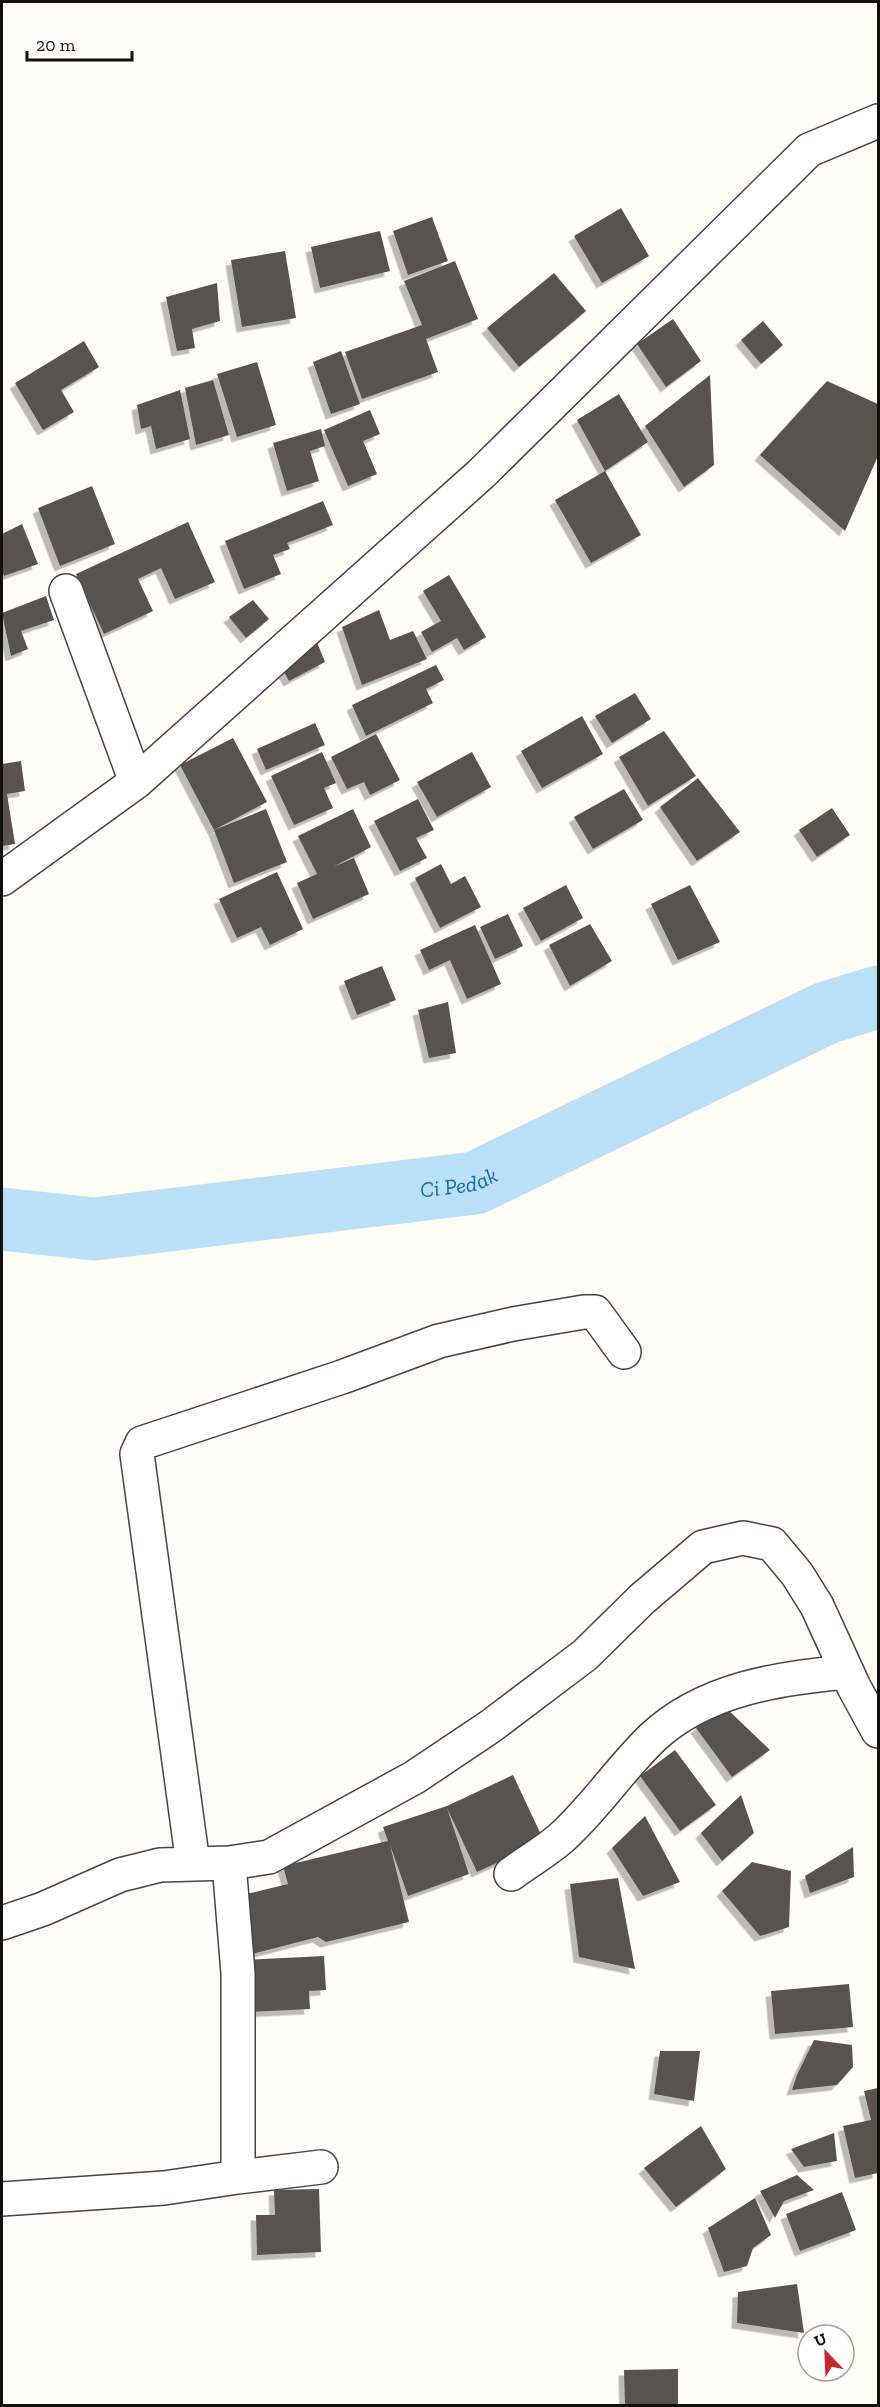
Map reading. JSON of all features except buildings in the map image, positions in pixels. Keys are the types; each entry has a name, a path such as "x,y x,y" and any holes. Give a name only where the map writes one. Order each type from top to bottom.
{"street":[{"path":"2,879 136,782 481,474 809,150 879,121"},
{"path":"66,591 136,782"},
{"path":"193,1864 137,1454 142,1443 342,1377 439,1341 513,1324 595,1312 624,1352"},
{"path":"2,1923 43,1909 120,1875 160,1865 229,1863 269,1857 415,1777 490,1726 585,1655 642,1599 703,1547 743,1539 772,1544 797,1574 817,1606 847,1672 879,1731"},
{"path":"512,1874 559,1839 653,1737 693,1709 736,1690 807,1676 847,1672"},
{"path":"229,1863 238,1973 238,2177"},
{"path":"2,2199 164,2187 321,2167"}],"waterway":[{"name":"Ci Pedak","path":"2,1219 94,1229 475,1183 826,1013 878,997"}]}
